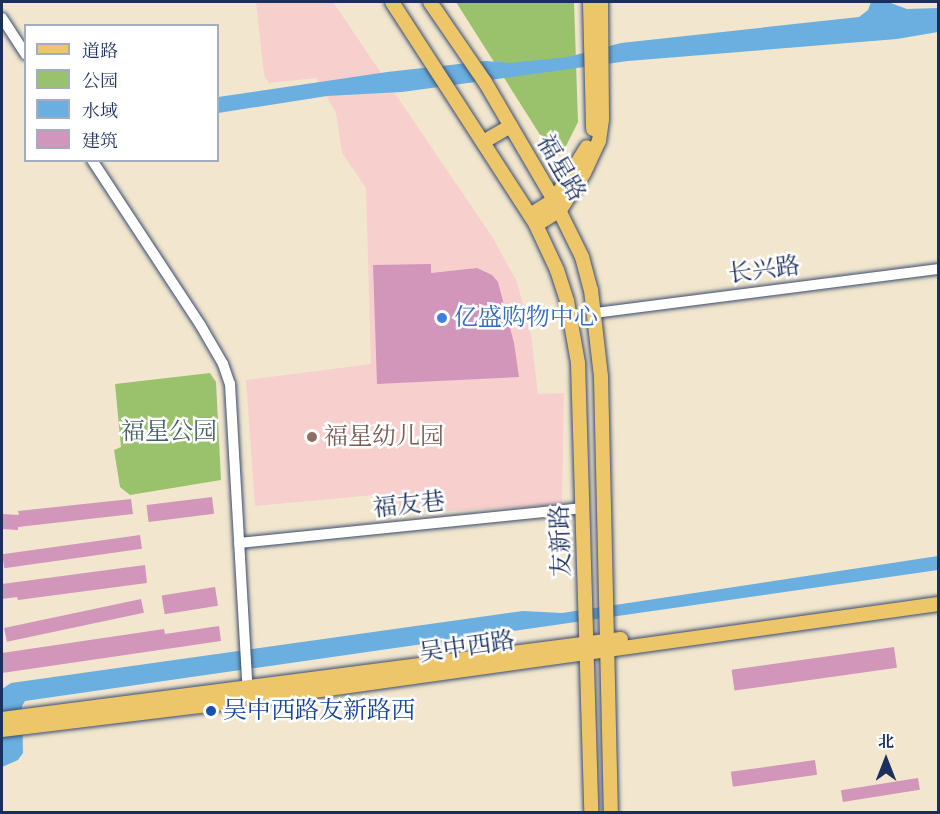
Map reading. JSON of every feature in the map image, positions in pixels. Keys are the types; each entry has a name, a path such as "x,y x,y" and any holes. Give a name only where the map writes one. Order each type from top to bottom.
{"main road":[{"name":"福星路","path":"392,2 533,220 557,270"},
{"name":"福星路","path":"430,2 485,82 557,205 582,257 595,313 601,376"},
{"path":"590,2 597,39"},
{"path":"533,220 557,205 584,173 599,141 602,126 597,39 601,2"},
{"path":"483,142 511,126"},
{"name":"友新路","path":"557,270 567,301 577,354 591,813"},
{"name":"友新路","path":"601,376 611,813"},
{"name":"吴中西路","path":"607,645 939,595"},
{"name":"吴中西路","path":"2,719 30,720 248,694 587,647 939,604"},
{"name":"吴中西路","path":"2,730 30,720"}],"street":[{"path":"2,18 24,53"},
{"path":"93,162 223,364 230,384 248,694"},
{"name":"长兴路","path":"595,313 939,269"},
{"name":"福友巷","path":"239,543 583,507"}],"shaded area":[{"path":"256,2 333,2 493,238 517,282 531,334 538,394 564,393 562,505 376,515 375,495 255,506 246,380 371,364 366,188 342,153 336,113 316,78 269,83 264,75"}],"green space":[{"path":"456,2 574,2 578,122 562,154 556,155 549,149"},
{"name":"福星公园","path":"210,373 216,382 221,480 130,495 120,487 114,450 121,447 115,384"}],"water":[{"path":"871,2 888,2 907,9 938,8 938,32 897,39 628,61 402,92 327,96 219,113 219,97 387,72 486,61 510,63 568,57 621,43 859,17 868,10"},
{"path":"938,556 938,570 25,701 22,706 23,753 18,760 2,767 2,689 11,683 523,611 562,613"}],"building":[{"name":"亿盛购物中心","path":"431,264 431,273 477,268 492,275 498,282 514,343 519,377 377,384 373,265"},
{"path":"212,497 214,514 149,522 146,505"},
{"path":"131,499 133,514 18,527 18,530 2,529 2,514 19,515 18,511"},
{"path":"140,535 142,549 4,568 2,554"},
{"path":"145,565 147,583 18,600 17,597 2,599 2,584"},
{"path":"215,587 218,606 165,614 162,595"},
{"path":"141,599 144,613 7,642 4,628"},
{"path":"219,626 221,641 2,673 2,653 164,629 165,634"},
{"path":"894,647 897,668 735,691 732,670"},
{"path":"815,760 817,775 733,787 731,772"},
{"path":"918,778 920,790 843,802 841,790"}],"place":[{"name":"亿盛购物中心","path":"442,318"},
{"name":"福星幼儿园","path":"312,437"},
{"name":"吴中西路友新路西","path":"211,711"}]}
